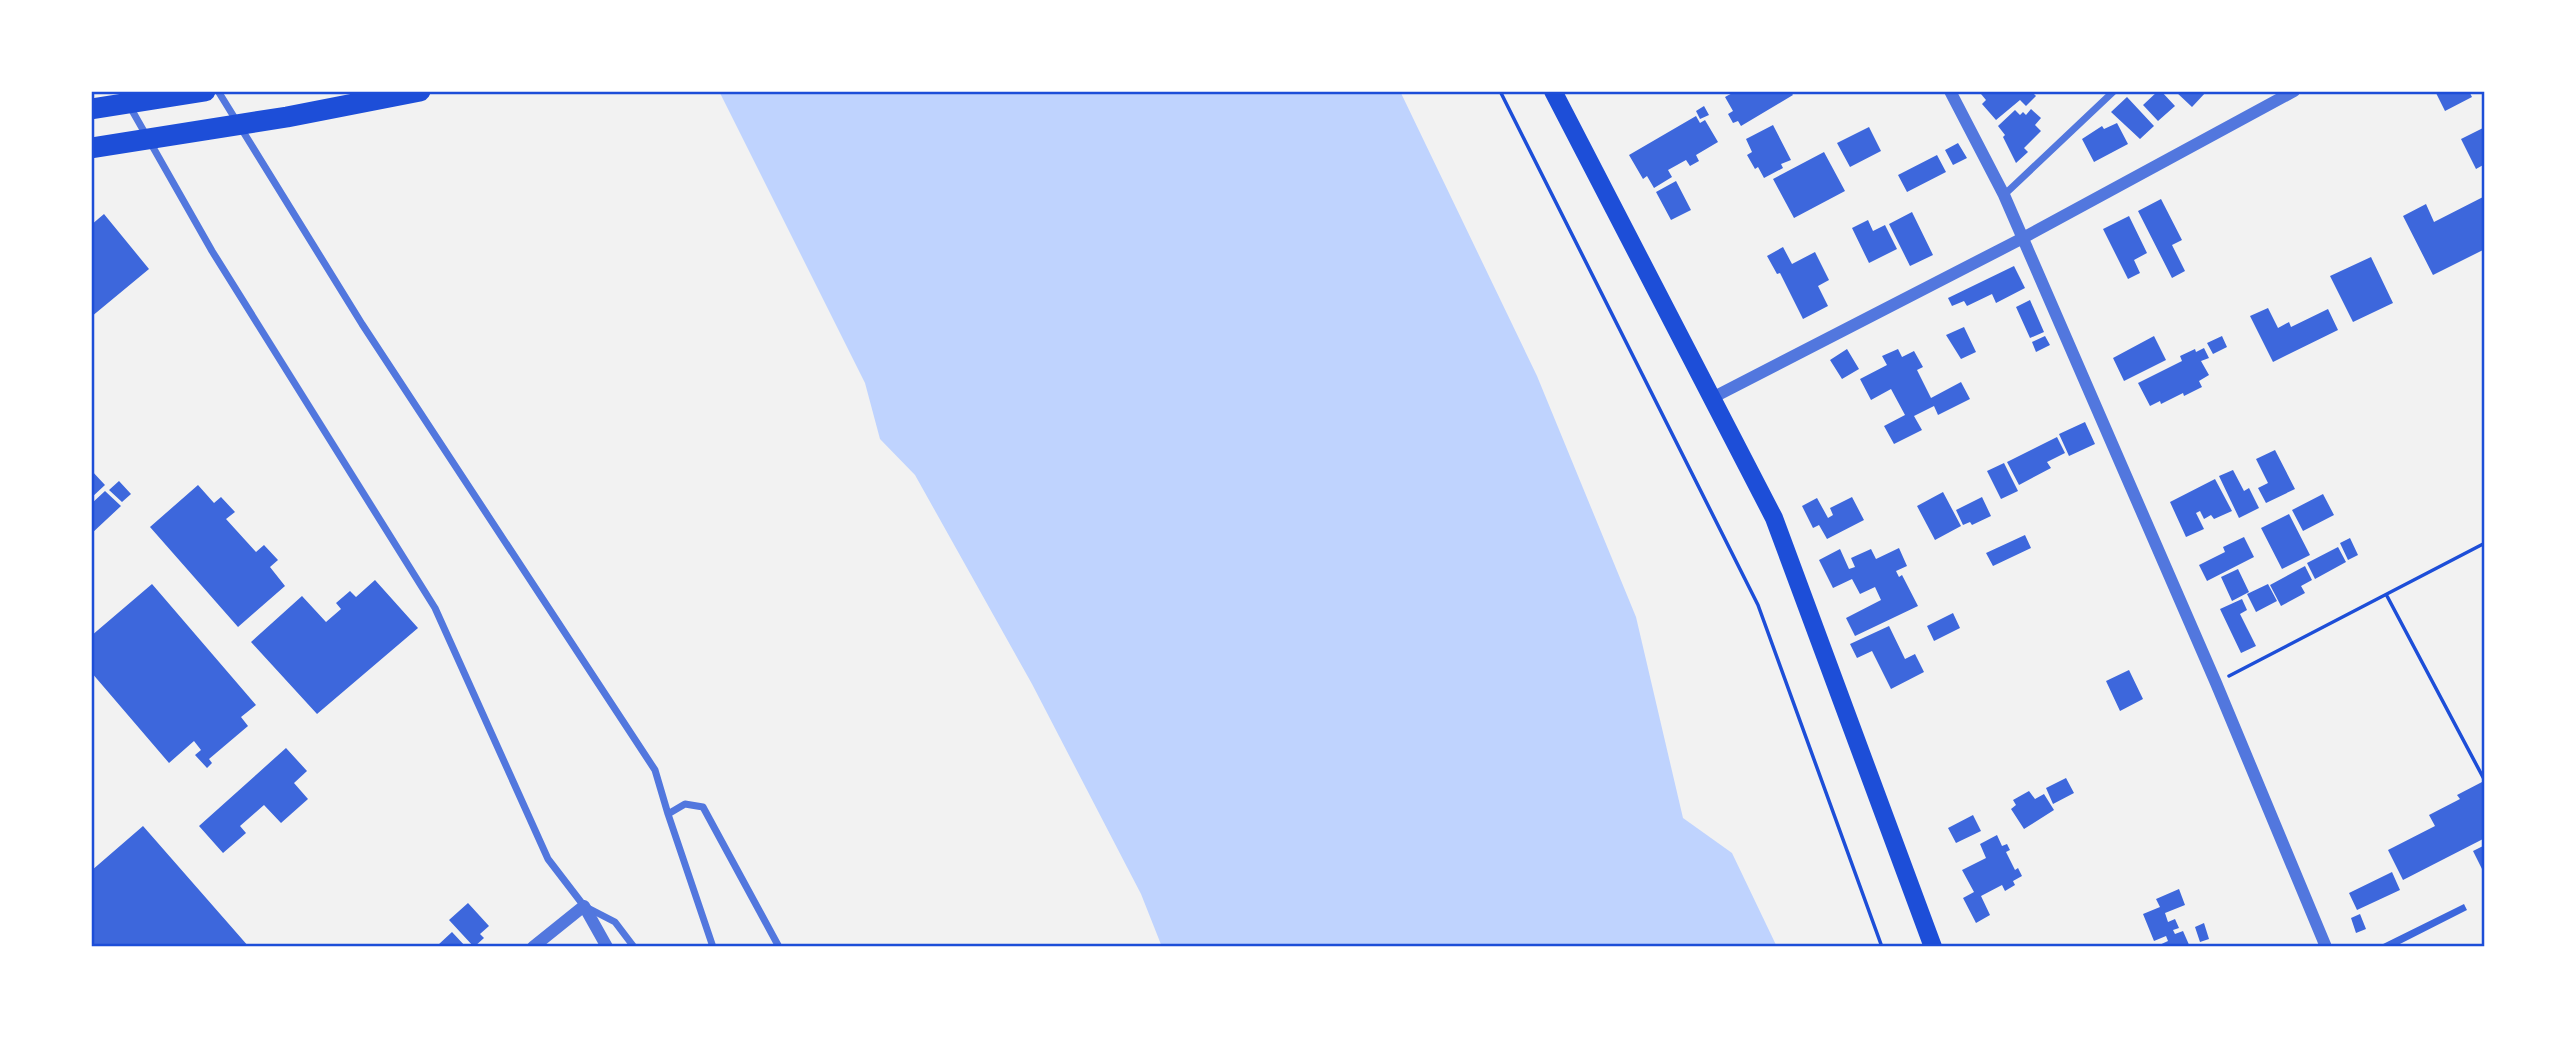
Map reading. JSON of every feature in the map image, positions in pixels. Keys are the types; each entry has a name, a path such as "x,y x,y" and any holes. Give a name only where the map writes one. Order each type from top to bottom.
{"highway":[{"path":"91,109 205,91"},
{"path":"91,148 287,117 420,91"}],"main road":[{"path":"1553,91 1774,519 1933,947"}],"street":[{"path":"121,91 212,251 435,608 548,859 584,906 607,947"},
{"path":"218,91 370,336 655,770 713,947"},
{"path":"1950,91 2004,195 2216,683 2326,947"},
{"path":"2004,195 2114,91"},
{"path":"1712,398 2021,239 2294,91"},
{"path":"668,814 685,804 703,807 779,947"},
{"path":"533,947 584,906"},
{"path":"584,906 615,922 634,947"}],"path":[{"path":"1500,91 1758,605 1882,947"},
{"path":"2216,683 2485,543"},
{"path":"2387,596 2485,780"}],"water":[{"path":"719,91 1400,91 1537,376 1636,617 1683,818 1732,853 1777,947 1162,947 1141,894 1032,684 915,475 880,439 865,383"}],"building":[{"path":"1736,91 1790,91 1793,95 1741,126 1738,121 1733,123 1728,114 1733,111 1725,97"},
{"path":"1984,91 2031,91 2036,96 2026,106 2020,100 1996,120 1982,104 1986,100 1981,94"},
{"path":"2158,91 2175,106 2158,121 2143,105"},
{"path":"2175,91 2207,91 2192,107"},
{"path":"2435,91 2469,91 2472,97 2445,111"},
{"path":"2127,97 2154,126 2140,139 2111,112"},
{"path":"1704,106 1709,115 1700,119 1696,111"},
{"path":"2031,109 2041,118 2035,125 2041,131 2024,148 2028,152 2016,163 2003,137 2005,135 1998,126 2015,110 2020,115 2023,112 2026,115"},
{"path":"1696,116 1700,123 1705,120 1718,142 1696,155 1699,161 1690,166 1686,160 1668,170 1672,177 1654,188 1647,176 1643,179 1629,155"},
{"path":"2117,123 2128,144 2094,162 2082,139 2102,126 2104,129"},
{"path":"1773,125 1791,160 1781,164 1783,168 1764,178 1747,155 1752,152 1746,139"},
{"path":"1869,127 1881,151 1850,167 1837,143"},
{"path":"2485,127 2485,164 2476,169 2461,139"},
{"path":"1958,143 1967,158 1953,165 1945,150"},
{"path":"1824,152 1845,191 1794,218 1773,179"},
{"path":"1937,155 1946,172 1907,192 1898,175"},
{"path":"1676,181 1691,210 1671,220 1656,192"},
{"path":"2485,196 2485,249 2433,275 2403,216 2426,204 2434,222"},
{"path":"2161,199 2182,240 2172,245 2185,271 2172,278 2138,211"},
{"path":"1912,212 1933,255 1910,266 1889,224"},
{"path":"104,214 149,269 91,317 91,225"},
{"path":"2129,216 2147,253 2134,260 2140,273 2128,279 2103,229"},
{"path":"1868,220 1873,231 1885,225 1897,249 1869,263 1852,228"},
{"path":"1783,247 1792,264 1815,252 1829,280 1818,286 1828,306 1803,319 1780,273 1777,274 1767,256"},
{"path":"2371,257 2393,303 2353,322 2330,276"},
{"path":"2014,266 2025,288 1996,303 1992,294 1967,306 1964,301 1952,306 1948,298"},
{"path":"2030,300 2044,332 2030,338 2016,307"},
{"path":"2268,308 2278,328 2289,322 2291,327 2328,309 2338,330 2273,362 2250,316"},
{"path":"1964,327 1976,352 1961,359 1946,335"},
{"path":"2045,336 2050,345 2036,352 2032,342"},
{"path":"2154,336 2166,360 2124,381 2113,358"},
{"path":"2222,336 2227,347 2213,354 2207,343"},
{"path":"2204,348 2209,358 2201,361 2209,375 2199,381 2202,387 2184,396 2183,393 2161,404 2160,401 2150,406 2138,383 2182,361 2180,356"},
{"path":"1847,349 1859,369 1842,379 1830,360"},
{"path":"1898,349 1902,357 1914,351 1923,367 1917,370 1931,398 1961,382 1970,399 1938,415 1934,406 1914,416 1922,430 1894,444 1884,426 1905,415 1891,389 1871,400 1860,379 1887,365 1882,356"},
{"path":"2085,422 2095,444 2069,456 2059,434"},
{"path":"2057,437 2065,453 2047,462 2051,468 2019,485 2007,462"},
{"path":"2275,450 2295,489 2266,503 2258,488 2268,483 2256,459"},
{"path":"2004,463 2018,491 2001,499 1987,471"},
{"path":"91,470 105,485 91,498"},
{"path":"2233,470 2244,491 2249,488 2259,508 2239,518 2219,476"},
{"path":"2215,479 2232,511 2214,519 2211,515 2204,519 2200,511 2196,513 2204,529 2186,537 2170,502"},
{"path":"119,481 131,494 122,502 109,490"},
{"path":"198,485 214,503 221,497 235,512 226,519 256,552 264,545 278,560 270,567 285,586 238,627 150,527"},
{"path":"105,491 121,506 91,534 91,504"},
{"path":"1943,492 1961,526 1935,540 1917,506"},
{"path":"2323,494 2334,515 2303,531 2292,510"},
{"path":"1852,497 1864,520 1827,539 1819,525 1813,528 1802,506 1817,498 1828,518 1833,515 1830,508"},
{"path":"1982,497 1991,516 1972,525 1970,522 1963,525 1956,510"},
{"path":"2289,514 2310,555 2282,569 2261,528"},
{"path":"2025,535 2031,548 1993,566 1986,553"},
{"path":"2244,537 2254,557 2207,581 2199,565 2225,552 2223,547"},
{"path":"2350,538 2358,555 2348,560 2340,543"},
{"path":"2338,547 2346,562 2315,579 2307,563"},
{"path":"1899,548 1907,566 1896,571 1899,577 1902,575 1918,606 1855,636 1846,618 1881,600 1875,587 1860,594 1852,579 1833,588 1819,560 1840,549 1849,569 1855,567 1851,558 1871,549 1876,559"},
{"path":"2305,566 2312,580 2301,586 2305,593 2281,606 2270,585"},
{"path":"2238,569 2249,592 2232,601 2221,577"},
{"path":"375,580 418,628 317,714 251,642 302,596 326,622 341,609 336,603 350,591 356,597"},
{"path":"152,584 256,705 241,717 248,726 209,759 212,763 207,768 195,755 201,750 194,741 169,763 91,672 91,636"},
{"path":"2268,584 2277,601 2256,612 2247,594"},
{"path":"2242,599 2247,610 2240,614 2256,646 2241,653 2220,609"},
{"path":"1953,613 1960,628 1934,641 1927,626"},
{"path":"1889,626 1905,659 1915,654 1924,672 1891,689 1872,651 1857,658 1850,644"},
{"path":"2129,670 2143,699 2120,711 2106,681"},
{"path":"286,748 307,771 294,783 308,799 281,823 264,805 240,826 246,833 223,853 199,826"},
{"path":"2066,778 2074,793 2053,804 2046,788"},
{"path":"2482,782 2485,787 2485,838 2403,880 2388,850 2435,826 2429,815 2460,799 2457,795"},
{"path":"2029,791 2035,799 2044,794 2054,810 2024,829 2011,809 2016,805 2013,800"},
{"path":"1973,815 1981,831 1956,843 1948,828"},
{"path":"143,826 249,947 91,947 91,871"},
{"path":"1997,835 2002,846 2007,844 2010,850 2006,852 2015,870 2018,868 2022,876 2013,881 2015,885 2005,891 2002,885 1981,896 1990,915 1976,923 1963,898 1974,892 1962,870 1986,858 1980,844"},
{"path":"2485,845 2485,875 2473,851"},
{"path":"2392,872 2400,890 2357,910 2349,893"},
{"path":"2179,889 2185,905 2165,913 2168,922 2175,919 2179,928 2173,930 2175,934 2183,931 2190,947 2155,947 2168,941 2166,936 2154,941 2143,914 2160,907 2156,899"},
{"path":"468,903 489,926 480,934 484,938 474,947 449,920"},
{"path":"2464,904 2467,910 2394,947 2377,947"},
{"path":"2360,914 2366,929 2356,933 2351,918"},
{"path":"2204,923 2209,939 2200,942 2195,927"},
{"path":"452,932 466,947 438,945"}]}
